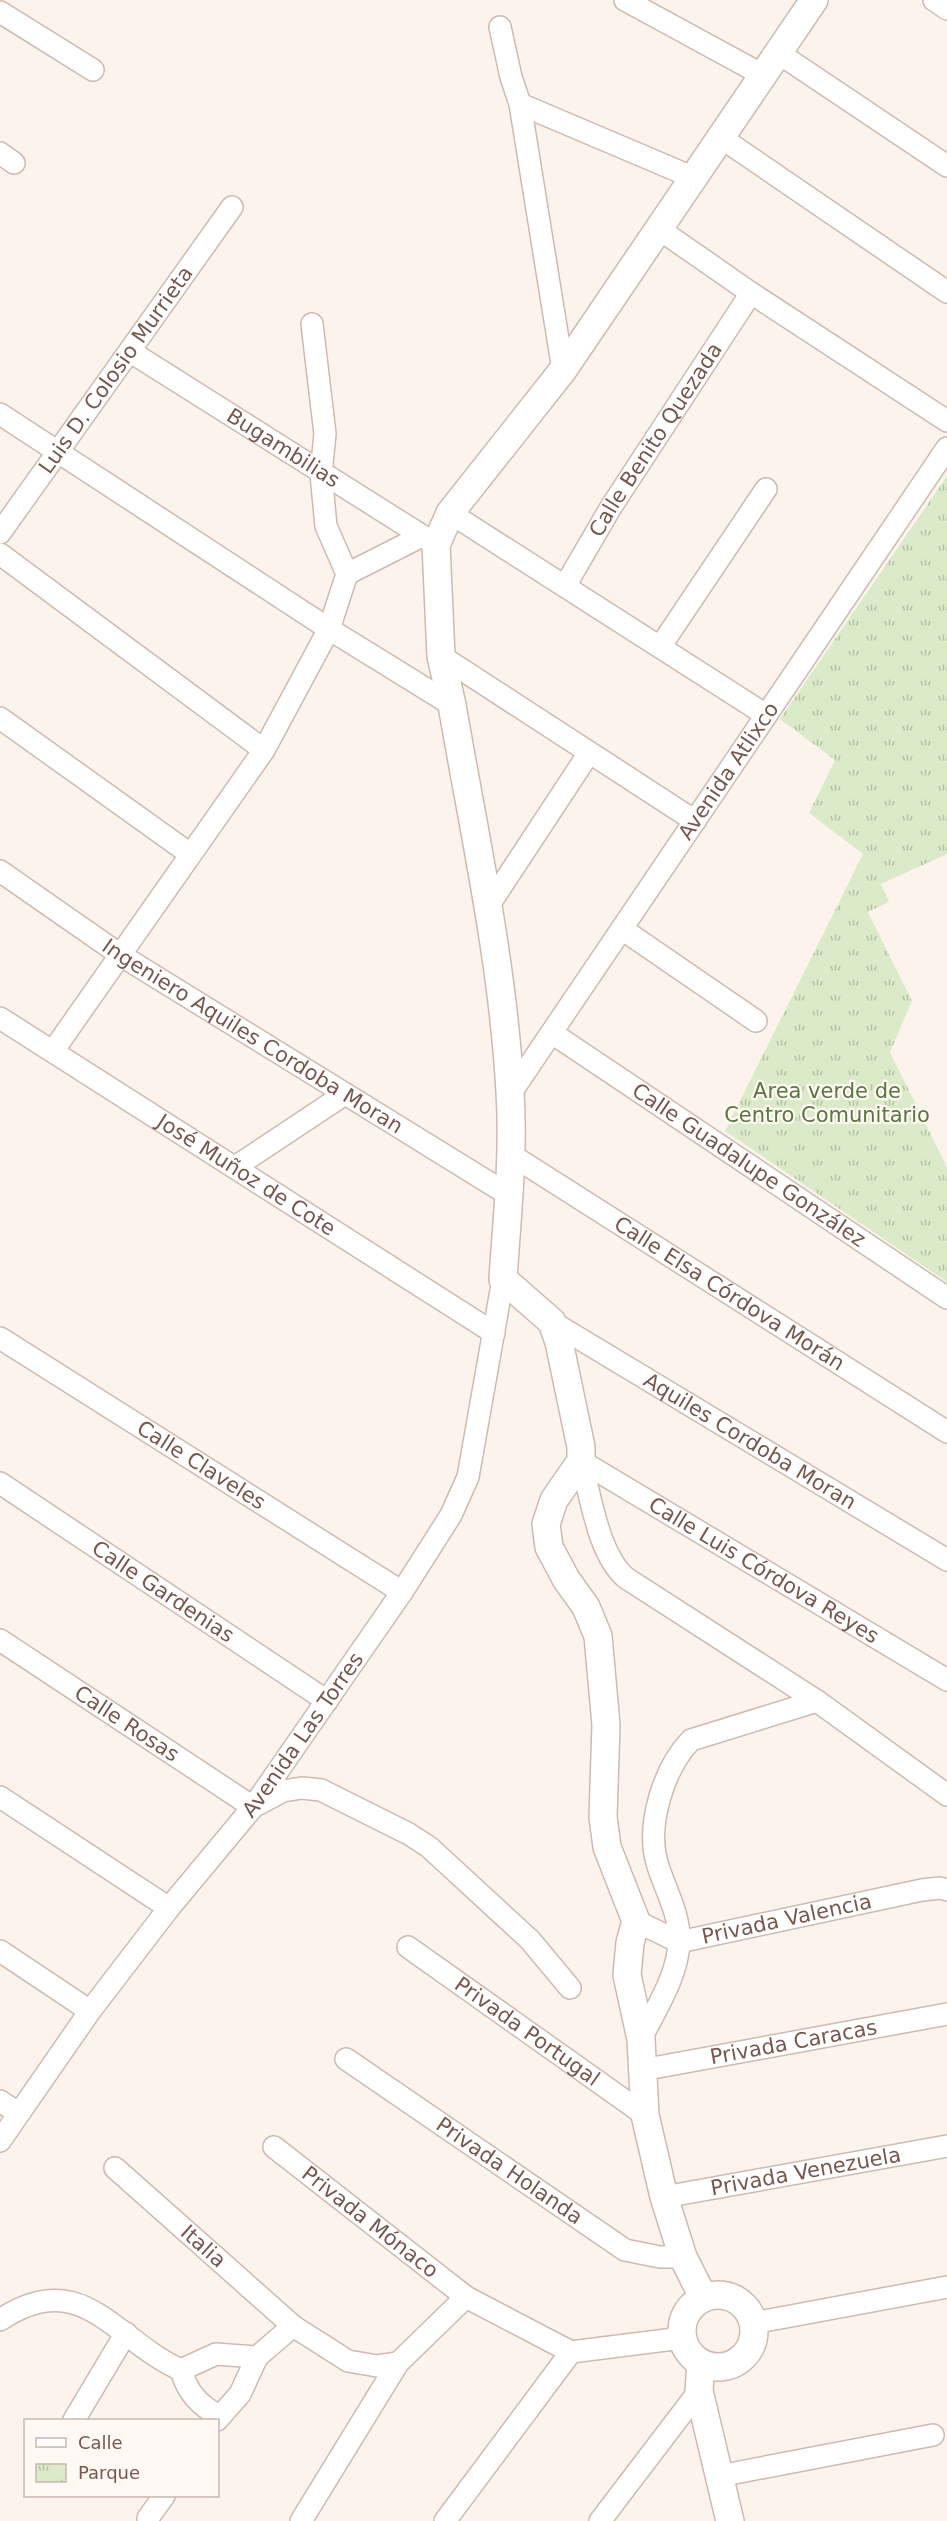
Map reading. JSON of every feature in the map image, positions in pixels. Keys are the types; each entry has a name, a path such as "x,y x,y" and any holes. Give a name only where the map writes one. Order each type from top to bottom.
{"street":[{"path":"625,0 761,74"},
{"path":"346,574 429,540 564,370 761,74 814,0"},
{"path":"934,0 947,9"},
{"path":"0,12 93,70"},
{"path":"500,27 511,77 520,104 564,370"},
{"path":"777,52 947,166"},
{"path":"520,104 692,177"},
{"path":"720,137 947,292"},
{"name":"Luis D. Colosio Murrieta","path":"0,533 232,207"},
{"path":"659,229 751,293 947,421"},
{"name":"Calle Benito Quezada","path":"565,586 611,507 751,293"},
{"path":"53,1051 122,956 190,854 264,750 329,629 346,574 326,526 321,474 325,434 312,324"},
{"name":"Bugambilias","path":"131,352 321,474 429,540"},
{"path":"0,414 329,629 452,705"},
{"name":"Avenida Atlixco","path":"510,1094 947,448"},
{"path":"660,647 766,489"},
{"path":"450,513 766,715"},
{"path":"429,540 441,656 452,705 504,1010 510,1094 510,1154 503,1279"},
{"path":"0,554 264,750"},
{"path":"441,656 695,821"},
{"path":"0,718 190,854"},
{"path":"487,908 589,753"},
{"name":"Ingeniero Aquiles Cordoba Moran","path":"0,872 122,956 509,1195"},
{"path":"622,929 756,1021"},
{"name":"José Muñoz de Cote","path":"0,1018 494,1333"},
{"name":"Calle Guadalupe González","path":"552,1033 947,1298"},
{"path":"235,1167 345,1094"},
{"name":"Calle Elsa Córdova Morán","path":"510,1154 947,1432"},
{"name":"Avenida Las Torres","path":"0,2141 90,2011 169,1908 253,1807 402,1592 452,1515 468,1477 503,1279"},
{"name":"Aquiles Cordoba Moran","path":"503,1279 552,1322 947,1560"},
{"path":"552,1322 559,1342 581,1447 581,1461 613,1567 626,1578 817,1701 947,1795"},
{"name":"Calle Claveles","path":"0,1338 402,1592"},
{"path":"581,1461 554,1500 546,1524 549,1547 566,1579 586,1607 598,1636 606,1725 603,1817 608,1847 636,1921 630,1943 627,1975 641,2039 645,2115 664,2197 683,2257 703,2297"},
{"name":"Calle Luis Córdova Reyes","path":"581,1461 947,1680"},
{"name":"Calle Gardenias","path":"0,1483 327,1701"},
{"name":"Calle Rosas","path":"0,1640 253,1807"},
{"path":"641,2039 675,1967 679,1942 675,1911 657,1862 654,1835 657,1812 677,1755 691,1740 817,1701"},
{"path":"253,1807 283,1791 302,1788 321,1791 409,1834 429,1847 530,1940 570,1988"},
{"path":"0,1797 169,1908"},
{"name":"Privada Valencia","path":"636,1921 679,1942 943,1889"},
{"name":"Privada Portugal","path":"408,1947 645,2115"},
{"path":"0,1951 90,2011"},
{"name":"Privada Caracas","path":"642,2070 947,2014"},
{"name":"Privada Holanda","path":"346,2059 625,2250 650,2256 683,2257"},
{"path":"0,2101 18,2113"},
{"name":"Privada Venezuela","path":"664,2197 947,2146"},
{"name":"Privada Mónaco","path":"274,2147 466,2297 572,2352"},
{"name":"Italia","path":"115,2168 293,2326 348,2361 377,2366 398,2363"},
{"path":"753,2323 947,2288"},
{"path":"716,2294 734,2299 749,2311 753,2323 754,2337 749,2350 740,2360 727,2366 714,2367 701,2363 689,2352 682,2338 686,2314 693,2304 703,2297 716,2294"},
{"path":"301,2521 398,2363 466,2297"},
{"path":"0,2320 22,2307 44,2300 67,2300 87,2307 181,2370 185,2384 193,2395 205,2409 218,2418 240,2394 257,2357 293,2326"},
{"path":"75,2419 126,2333"},
{"path":"445,2521 572,2352 682,2338"},
{"path":"181,2370 216,2354 257,2357"},
{"path":"701,2363 699,2391 730,2521"},
{"path":"600,2521 699,2391"},
{"path":"718,2476 933,2435"},
{"path":"148,2518 163,2497"}],"green space":[{"name":"Area verde de Centro Comunitario","path":"947,476 947,854 881,884 889,902 868,912 912,1001 890,1052 947,1167 947,1282 725,1131 863,854 809,813 835,760 780,719"}]}
